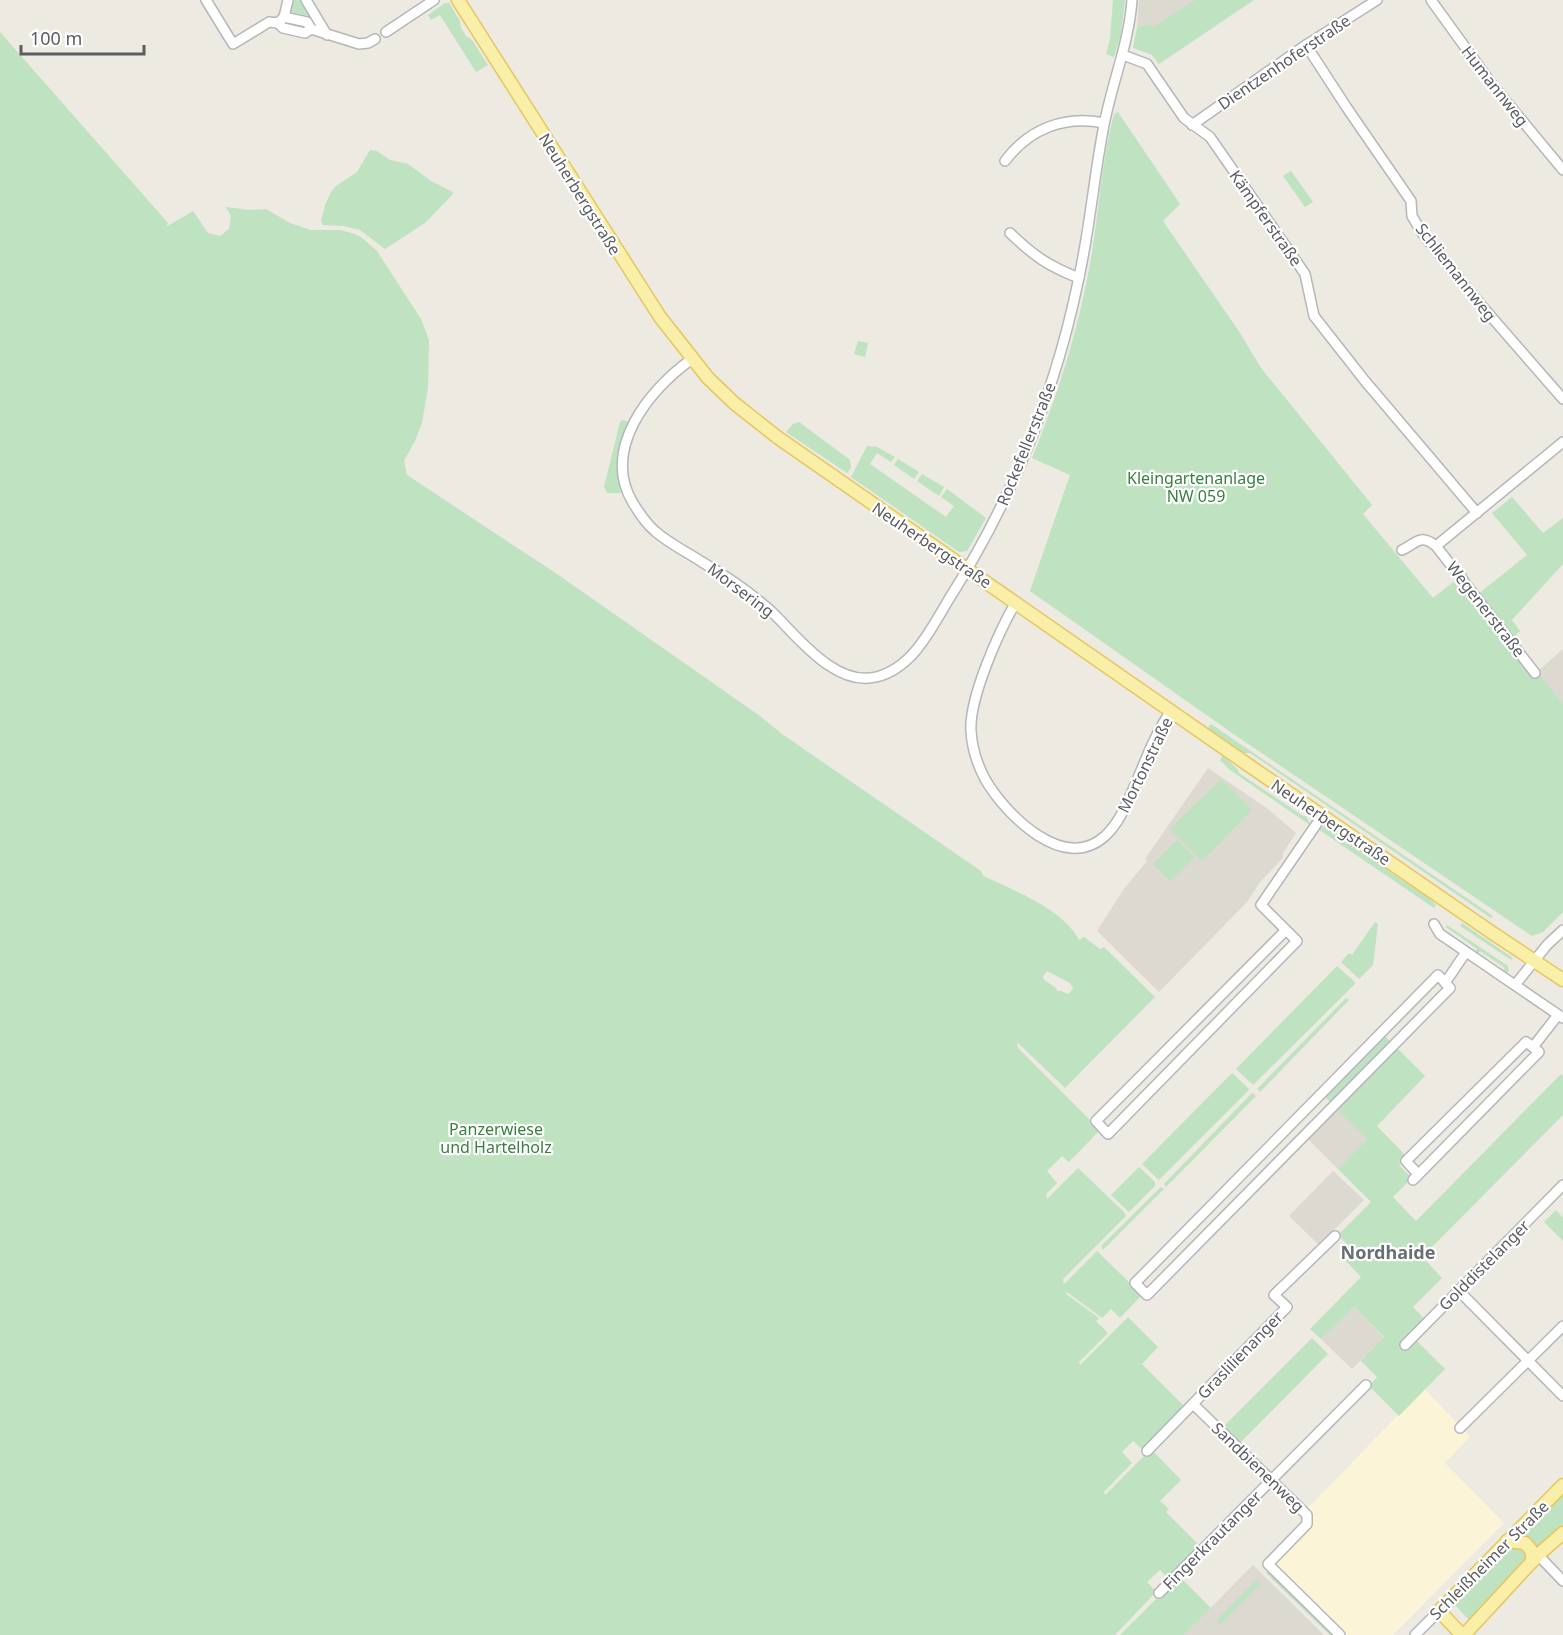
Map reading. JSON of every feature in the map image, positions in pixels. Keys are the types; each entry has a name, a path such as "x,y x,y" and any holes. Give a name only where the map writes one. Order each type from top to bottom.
{"main road":[{"name":"Neuherbergstraße","path":"458,0 660,317 708,378 756,422 1322,816 1563,980"},
{"name":"Schleißheimer Straße","path":"1438,1611 1563,1485"},
{"name":"Schleißheimer Straße","path":"1463,1635 1535,1558 1563,1533"},
{"path":"1507,1541 1525,1543 1535,1558"},
{"path":"1438,1611 1463,1635"}],"street":[{"path":"206,0 233,44 269,22 281,20"},
{"path":"288,0 281,20 282,28 304,33 311,29 359,44 375,39"},
{"path":"306,0 327,35"},
{"path":"386,32 434,0"},
{"name":"Rockefellerstraße","path":"967,569 995,519 1034,434 1051,389 1079,278 1104,123 1131,21 1132,0"},
{"name":"Dientzenhoferstraße","path":"1192,125 1306,45 1377,0"},
{"name":"Humannweg","path":"1431,0 1485,75 1563,170"},
{"name":"Schliemannweg","path":"1306,45 1411,201 1412,216 1422,233 1518,350 1563,399"},
{"name":"Kämpferstraße","path":"1123,55 1147,64 1184,118 1210,137 1305,274 1314,316 1365,381 1477,513"},
{"path":"1005,161 1028,137 1049,126 1063,121 1077,120 1104,123"},
{"path":"1010,233 1037,258 1055,269 1079,278"},
{"name":"Morsering","path":"692,359 655,392 629,432 621,469 628,496 645,522 655,532 737,584 760,602 826,664 841,674 865,678 873,678 901,666 927,635 967,569"},
{"path":"1402,550 1421,540 1429,540 1437,546 1563,441"},
{"name":"Wegenerstraße","path":"1437,546 1535,673"},
{"name":"Mortonstraße","path":"1016,602 1003,624 974,703 971,734 978,763 986,780 1009,812 1025,827 1058,845 1074,848 1095,843 1105,837 1123,812 1155,736 1171,711"},
{"path":"1286,930 1096,1121 1108,1134 1297,941 1261,904 1322,816"},
{"path":"1434,924 1440,934 1560,1016 1533,1047"},
{"path":"1515,985 1563,930"},
{"path":"1445,983 1466,952"},
{"path":"1438,975 1450,988 1147,1295 1135,1283 1388,1026 1438,975"},
{"path":"1388,1026 1400,1038"},
{"path":"1190,1027 1202,1040"},
{"path":"1526,1042 1539,1052 1416,1177 1406,1161 1512,1056 1526,1042"},
{"path":"1512,1056 1524,1068"},
{"path":"1352,1063 1364,1075"},
{"path":"1280,1136 1292,1148"},
{"name":"Golddistelanger","path":"1405,1345 1563,1185"},
{"path":"1188,1229 1200,1241"},
{"name":"Graslilienanger","path":"1147,1451 1287,1307 1274,1295 1335,1236"},
{"path":"1458,1290 1563,1396"},
{"path":"1461,1428 1563,1326"},
{"name":"Fingerkrautanger","path":"1159,1593 1366,1385"},
{"name":"Sandbienenweg","path":"1193,1404 1307,1515 1307,1524 1268,1564 1340,1635"},
{"path":"1535,1558 1563,1581"},
{"name":"Schleißheimer Straße","path":"1415,1635 1438,1611"}],"shaded area":[{"path":"1139,0 1195,0 1152,29 1149,24 1137,27"},
{"path":"1563,649 1563,704 1537,672"},
{"path":"1208,768 1268,809 1296,833 1283,853 1283,858 1260,882 1248,901 1159,992 1097,931 1123,890 1147,861 1145,859"},
{"path":"1335,1107 1367,1139 1338,1169 1306,1137"},
{"path":"1333,1171 1364,1200 1319,1245 1289,1216"},
{"path":"1354,1307 1384,1338 1352,1369 1321,1339"},
{"path":"1424,1388 1470,1437 1445,1463 1504,1523 1393,1635 1333,1635 1263,1564 1304,1522 1305,1511"},
{"path":"1253,1565 1324,1635 1184,1635"}],"green space":[{"path":"291,0 301,0 314,20 287,15"},
{"path":"1113,0 1125,0 1121,34 1114,57 1106,54 1110,39"},
{"path":"1195,0 1254,0 1159,64 1152,55 1133,48 1137,27 1149,24 1152,28"},
{"path":"445,3 449,3 466,36 472,40 488,65 476,72 440,15 431,20 428,15"},
{"name":"Panzerwiese und Hartelholz","path":"0,32 168,223 166,227 193,211 208,233 220,236 229,229 231,216 226,207 249,210 266,209 290,223 311,230 340,230 355,234 377,251 421,319 429,340 428,388 422,423 404,461 407,475 557,574 760,716 782,734 981,871 983,876 1023,894 1050,910 1072,929 1079,940 1084,937 1100,949 1104,947 1155,997 1065,1088 1017,1042 1018,1048 1100,1130 1069,1162 1062,1156 1047,1171 1057,1183 1046,1194 1047,1199 1078,1168 1126,1216 1063,1279 1064,1284 1097,1251 1142,1295 1120,1318 1111,1309 1102,1318 1067,1292 1066,1294 1099,1318 1096,1321 1108,1333 1079,1362 1080,1365 1128,1317 1158,1347 1142,1364 1185,1407 1143,1450 1133,1441 1122,1452 1132,1463 1104,1492 1105,1495 1151,1449 1181,1480 1160,1501 1169,1509 1166,1512 1201,1547 1169,1579 1160,1570 1147,1582 1156,1592 1115,1635 0,1635","holes":["1047,971 1070,983 1073,989 1068,994 1057,991 1043,977"]},
{"name":"Kleingartenanlage NW 059","path":"1118,112 1180,204 1163,221 1240,333 1261,368 1372,505 1363,514 1433,598 1466,572 1477,595 1527,555 1492,513 1512,497 1543,533 1563,518 1563,564 1512,620 1520,631 1511,639 1563,704 1563,912 1543,932 1532,936 1232,733 1030,591 1070,475 1032,458 1059,387 1080,314 1093,245 1106,151 1114,114"},
{"path":"370,150 377,151 390,160 408,164 431,181 453,192 425,223 385,249 360,230 344,226 323,225 321,221 331,192 357,172"},
{"path":"1291,171 1313,202 1305,207 1283,176"},
{"path":"858,341 868,343 865,357 854,354"},
{"path":"623,420 629,422 618,457 621,493 607,493 604,487 620,422"},
{"path":"799,422 850,460 851,468 847,473 786,432 793,424"},
{"path":"867,446 877,447 895,457 891,462 877,453 870,464 946,517 954,506 941,497 947,489 986,518 967,551 959,552 851,477"},
{"path":"898,459 919,472 914,479 894,465"},
{"path":"922,474 944,487 939,496 917,481"},
{"path":"1211,724 1493,916 1491,918 1250,753 1244,753 1208,728"},
{"path":"1223,755 1239,773 1306,816 1310,825 1230,770 1220,760"},
{"path":"1221,779 1252,810 1202,861 1170,829"},
{"path":"1324,827 1331,829 1332,832 1409,885 1422,891 1436,905 1434,908 1318,829"},
{"path":"1177,840 1195,857 1170,881 1153,864"},
{"path":"1375,922 1378,924 1373,965 1359,979 1341,962 1349,953 1352,955"},
{"path":"1462,923 1513,958 1511,960 1460,926"},
{"path":"1447,925 1508,966 1509,970 1505,975 1502,973 1505,968 1480,951 1477,956 1474,954 1477,949 1446,927"},
{"path":"1337,966 1355,984 1253,1085 1236,1069"},
{"path":"1346,998 1349,1000 1260,1092 1257,1089"},
{"path":"1383,1034 1425,1076 1377,1126 1407,1157 1399,1165 1412,1178 1393,1197 1416,1221 1561,1074 1563,1076 1563,1115 1422,1257 1442,1278 1413,1307 1426,1320 1411,1335 1445,1369 1399,1416 1369,1386 1377,1377 1361,1361 1384,1337 1354,1307 1321,1339 1310,1329 1361,1277 1342,1257 1351,1248 1338,1235 1371,1202 1338,1169 1367,1139 1323,1095"},
{"path":"1232,1073 1249,1089 1248,1091 1159,1180 1142,1164"},
{"path":"1252,1093 1256,1096 1166,1187 1164,1184"},
{"path":"1139,1167 1155,1182 1155,1186 1129,1212 1111,1195"},
{"path":"1161,1187 1164,1189 1103,1250 1101,1246"},
{"path":"1556,1210 1563,1218 1563,1241 1544,1222"},
{"path":"1312,1338 1328,1354 1239,1444 1223,1427"},
{"path":"1563,1491 1563,1528 1538,1549 1520,1537 1521,1534"},
{"path":"1511,1546 1524,1547 1527,1557 1470,1621 1453,1603"},
{"path":"1269,1570 1333,1635 1330,1635 1266,1573"},
{"path":"1179,1576 1211,1608 1184,1635 1120,1635"},
{"path":"1257,1580 1261,1584 1220,1625 1217,1620"}],"district":[{"name":"Nordhaide","path":"1388,1253"}]}
